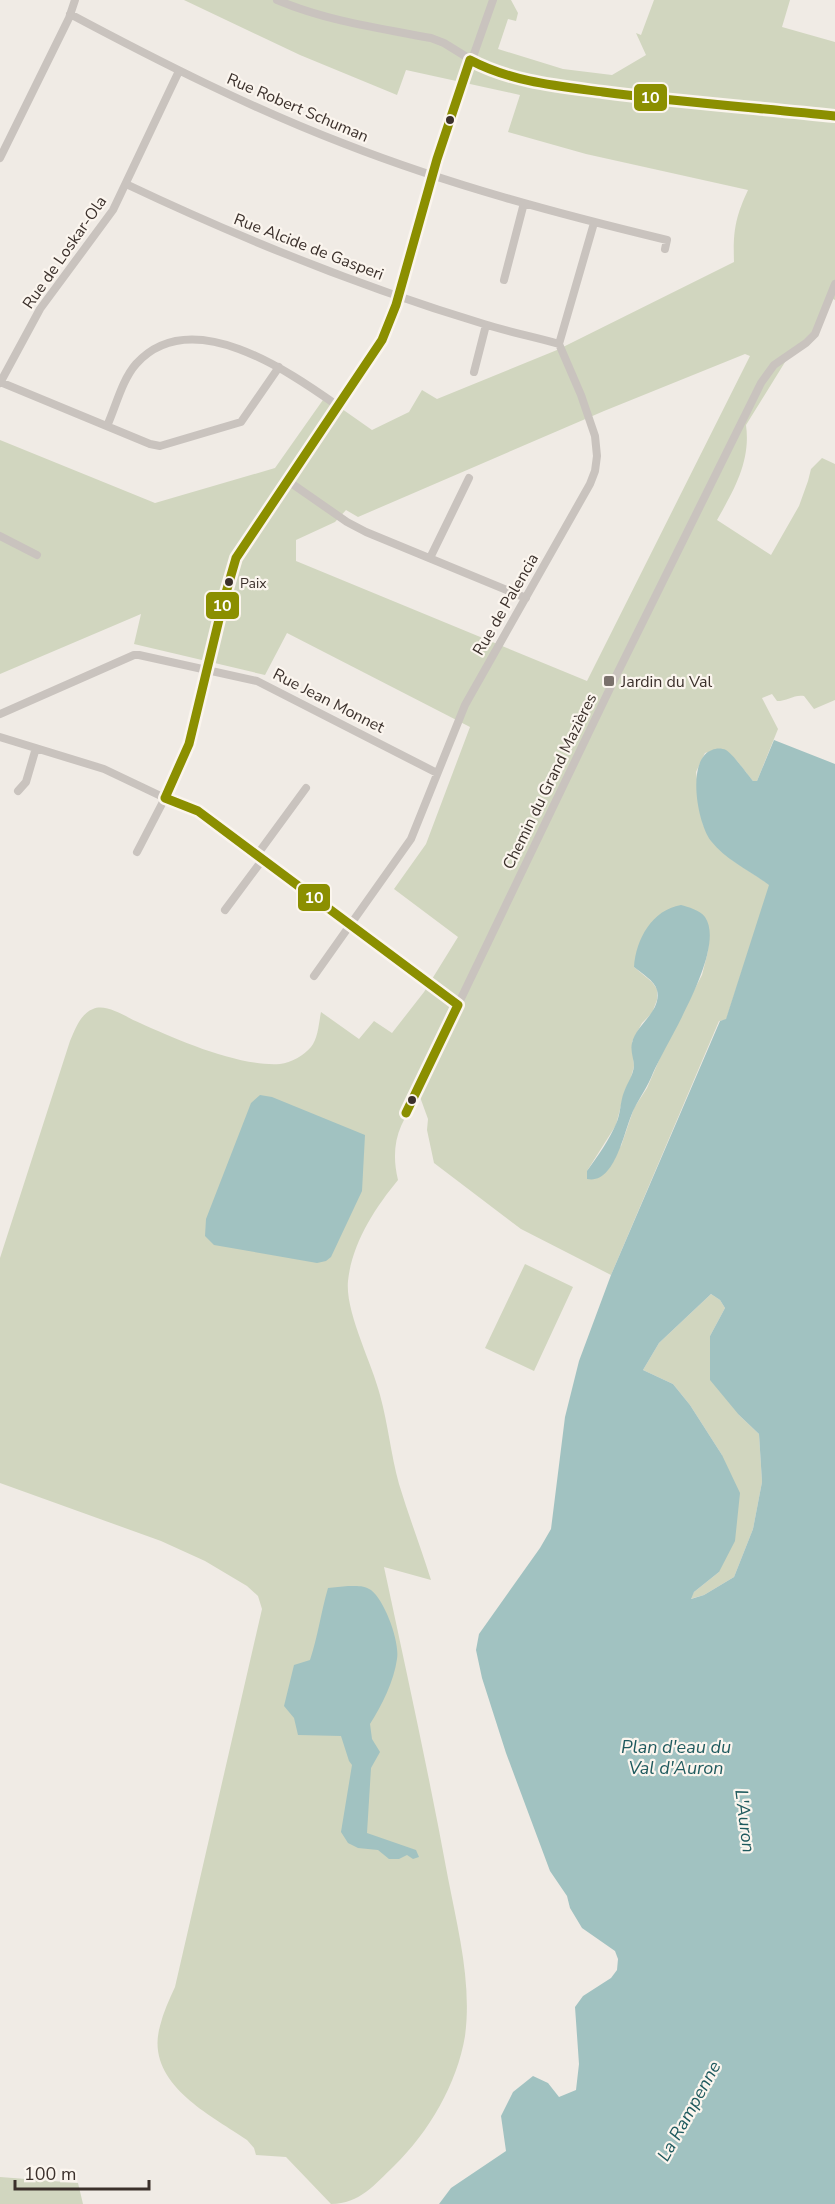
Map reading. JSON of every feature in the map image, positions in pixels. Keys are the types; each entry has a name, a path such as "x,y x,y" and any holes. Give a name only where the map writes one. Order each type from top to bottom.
{"street":[{"path":"0,158 75,0"},
{"path":"277,0 336,20 431,38 500,75 537,83 662,101 835,116"},
{"path":"137,852 165,798 189,744 236,558 375,354 389,323 432,175 492,0"},
{"name":"Rue Robert Schuman","path":"70,14 179,71 346,145 432,175 524,203 594,223 667,240 665,249"},
{"name":"Rue de Loskar-Ola","path":"0,382 40,309 107,220 179,71"},
{"name":"Rue Alcide de Gasperi","path":"126,184 212,225 321,268 486,325 559,344"},
{"path":"504,280 524,203"},
{"path":"559,344 594,223"},
{"name":"Chemin du Grand Mazières","path":"406,1113 600,709 761,383 774,365 806,343 814,334 835,284"},
{"path":"474,372 486,325"},
{"path":"107,426 128,376 137,363 154,349 172,341 188,339 209,340 262,359 279,367 338,406"},
{"name":"Rue de Palencia","path":"314,976 411,839 465,705 590,484 597,456 595,436 559,344"},
{"path":"0,382 150,444 160,446 235,425 244,418 279,367"},
{"path":"430,558 469,478"},
{"path":"288,481 357,528 526,598"},
{"path":"0,536 37,555"},
{"name":"Rue Jean Monnet","path":"0,714 134,655 264,683 437,773"},
{"path":"0,736 104,769 198,811 458,1005"},
{"path":"18,791 26,782 36,748"},
{"path":"225,910 306,788"}],"green space":[{"path":"184,0 511,0 518,13 516,21 508,19 498,49 563,69 612,75 646,55 636,33 641,35 654,0 790,0 782,27 835,42 835,300 831,298 820,324 790,354 746,425 744,463 717,520 771,555 799,506 811,469 822,458 835,464 835,700 814,709 804,696 777,701 772,694 762,698 778,729 757,781 753,781 733,757 721,751 705,753 696,772 703,825 732,860 770,885 726,1020 719,1021 611,1275 521,1229 434,1163 427,1130 428,1119 420,1097 406,1116 398,1136 395,1157 398,1180 366,1227 350,1267 348,1293 351,1307 380,1395 399,1484 431,1580 384,1567 460,1937 467,2016 465,2036 455,2072 430,2123 407,2153 366,2192 350,2201 331,2204 286,2157 256,2155 254,2148 247,2140 183,2095 170,2080 162,2064 158,2046 161,2021 175,1987 262,1609 258,1596 247,1586 205,1561 161,1541 0,1483 0,1258 70,1041 78,1023 88,1011 99,1008 111,1009 209,1051 264,1064 288,1062 308,1050 315,1040 321,1012 359,1039 374,1021 392,1033 424,992 458,937 394,889 426,844 470,727 287,633 265,675 134,644 141,614 0,674 0,440 155,503 275,468 325,397 372,430 409,412 422,390 437,399 557,350 734,262 736,225 748,190 586,154 508,132 520,95 406,70 397,95 300,55","holes":["745,354 750,356 587,681 296,561 296,540 335,522 346,510 358,517 604,411","709,933 708,951 702,975 666,1044 647,1088 634,1108 621,1146 587,1171 616,1125 634,1066 632,1042 642,1023 652,1013 657,1000 657,989 634,967"]},
{"path":"525,1264 573,1287 534,1371 485,1348"},
{"path":"711,1294 720,1300 725,1308 710,1336 739,1415 759,1434 762,1482 753,1529 734,1577 704,1595 690,1599 694,1592 719,1572 722,1455 690,1405 673,1384 643,1370 659,1343"},
{"path":"0,2177 78,2183 83,2204 0,2204"}],"water":[{"name":"Plan d'eau du Val d'Auron","path":"774,740 835,764 835,2204 439,2204 451,2188 506,2151 501,2116 513,2092 533,2076 548,2083 559,2097 576,2090 579,2064 575,2007 583,1996 611,1978 617,1970 618,1959 615,1951 582,1928 570,1908 567,1896 550,1871 506,1753 482,1678 476,1650 479,1634 551,1529 565,1417 579,1361 611,1275 720,1021 726,1019 769,885 731,860 711,841 698,807 696,792 699,765 704,756 712,750 723,749 753,781 757,781","holes":["711,1294 720,1300 725,1308 710,1336 710,1380 739,1415 759,1434 762,1482 753,1529 734,1577 704,1595 691,1599 694,1592 719,1572 735,1541 740,1493 722,1455 690,1405 673,1384 643,1370 659,1343"]},
{"path":"681,905 703,915 710,932 702,972 634,1109 612,1165 597,1179 587,1179 587,1171 607,1142 618,1120 625,1089 633,1070 634,1036 656,1005 658,998 654,983 634,967 638,946 647,927 654,919 671,908"},
{"path":"260,1095 272,1097 365,1135 362,1191 331,1257 326,1261 317,1263 214,1245 205,1236 206,1219 251,1103"},
{"path":"366,1587 376,1595 390,1622 397,1652 390,1684 370,1724 372,1739 380,1752 371,1768 367,1833 416,1850 419,1857 413,1859 407,1855 399,1859 389,1859 378,1850 358,1848 348,1843 341,1832 352,1765 341,1736 298,1735 294,1718 284,1706 294,1665 310,1660 328,1588"}],"transit line":[{"name":"10","path":"470,60 518,78 552,85 661,99 835,116"},
{"name":"10","path":"165,798 189,744 236,558 382,340 396,305 437,159 470,60"},
{"name":"10","path":"165,798 198,811 458,1005"},
{"name":"10","path":"406,1113 458,1005"}],"place":[{"name":"Paix","path":"229,582"},
{"name":"Jardin du Val","path":"609,681"}],"water label":[{"name":"L'Auron","path":"745,1821"},
{"name":"La Rampenne","path":"689,2111"}]}
